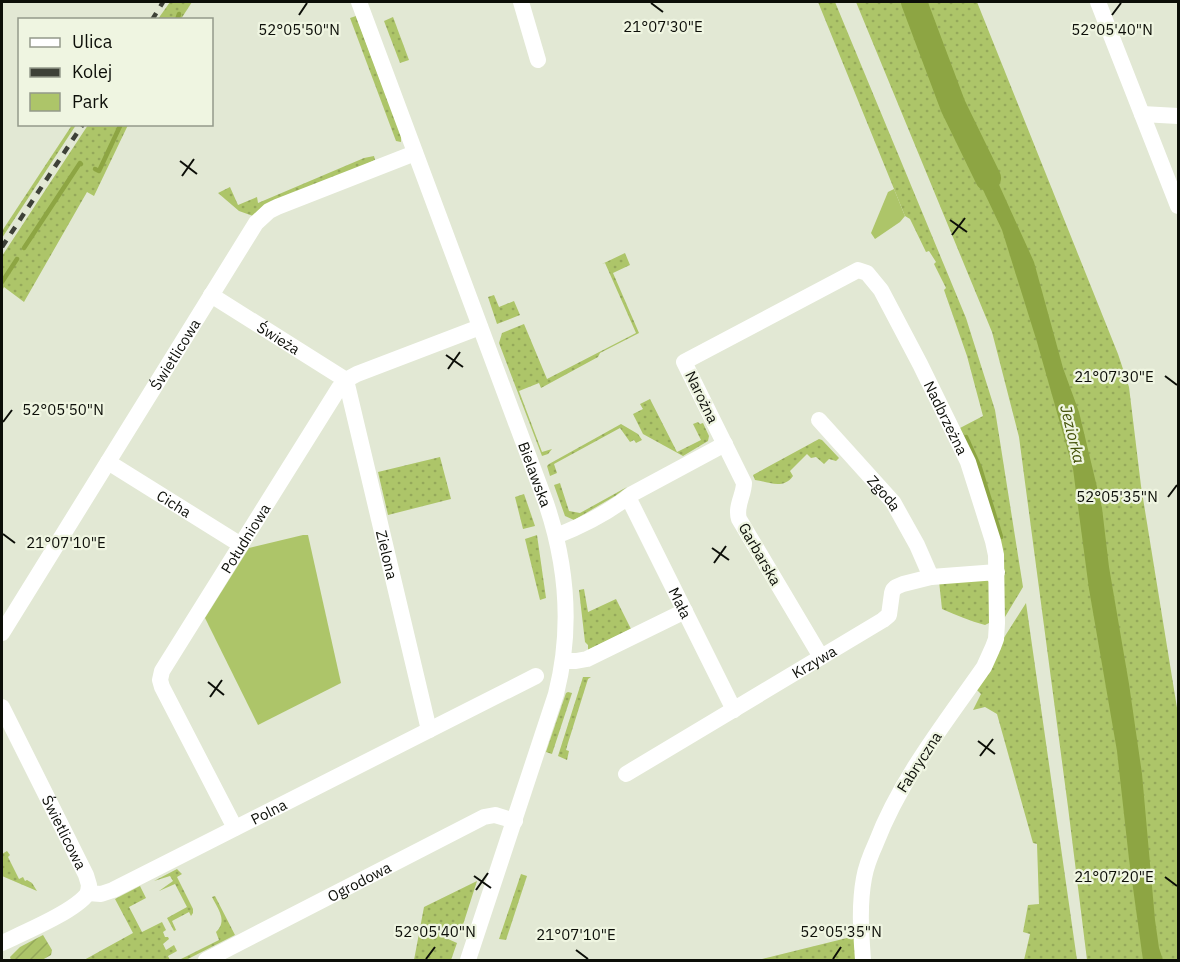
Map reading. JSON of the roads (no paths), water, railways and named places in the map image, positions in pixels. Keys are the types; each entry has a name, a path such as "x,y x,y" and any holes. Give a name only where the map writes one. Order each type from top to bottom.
{"street":[{"name":"Bielawska","path":"358,2 543,494 556,536 565,597 563,661 556,694 468,960"},
{"path":"521,2 538,60"},
{"path":"1098,2 1179,206"},
{"path":"1142,114 1179,116"},
{"name":"Świetlicowa","path":"2,633 253,227 269,211 415,153"},
{"name":"Narożna","path":"725,444 684,362 858,270 867,273"},
{"name":"Nadbrzeżna","path":"867,273 881,290 968,462 993,541 997,572"},
{"name":"Świeża","path":"211,296 346,380"},
{"path":"346,380 480,327"},
{"name":"Południowa","path":"236,828 162,687 160,680 162,671 346,380"},
{"name":"Zielona","path":"346,380 429,730"},
{"name":"Zgoda","path":"819,420 893,502 917,545 931,577"},
{"path":"556,536 620,504 628,497 725,444"},
{"name":"Garbarska","path":"725,444 744,483 738,508 739,519 822,657"},
{"name":"Cicha","path":"108,462 241,545"},
{"name":"Mała","path":"628,497 734,710"},
{"name":"Krzywa","path":"626,774 887,617 896,586 931,577 997,572"},
{"name":"Fabryczna","path":"863,960 861,900 864,875 871,854 909,775 990,657 996,639 997,572"},
{"path":"563,661 587,659 685,611"},
{"name":"Polna","path":"2,944 72,908 88,893 109,892 536,676"},
{"name":"Świetlicowa","path":"2,707 86,875 89,885 88,893"},
{"name":"Ogrodowa","path":"206,960 480,819 495,815 515,821"}],"water":[{"path":"981,139 991,167 1034,262 1063,368 1079,412 1102,508 1109,567 1142,774 1155,920 1163,960 1143,960 1117,751 1089,589 1073,469 1002,230 967,156"}],"waterway":[{"name":"Jeziorka","path":"914,2 953,106 988,178"},
{"path":"178,18 179,14"},
{"path":"95,169 99,171 120,126"},
{"path":"24,248 81,164"},
{"path":"2,282 17,259"},
{"path":"966,437 980,468 1001,537"}],"railway":[{"path":"153,18 163,2"},
{"path":"2,247 82,126"}]}
